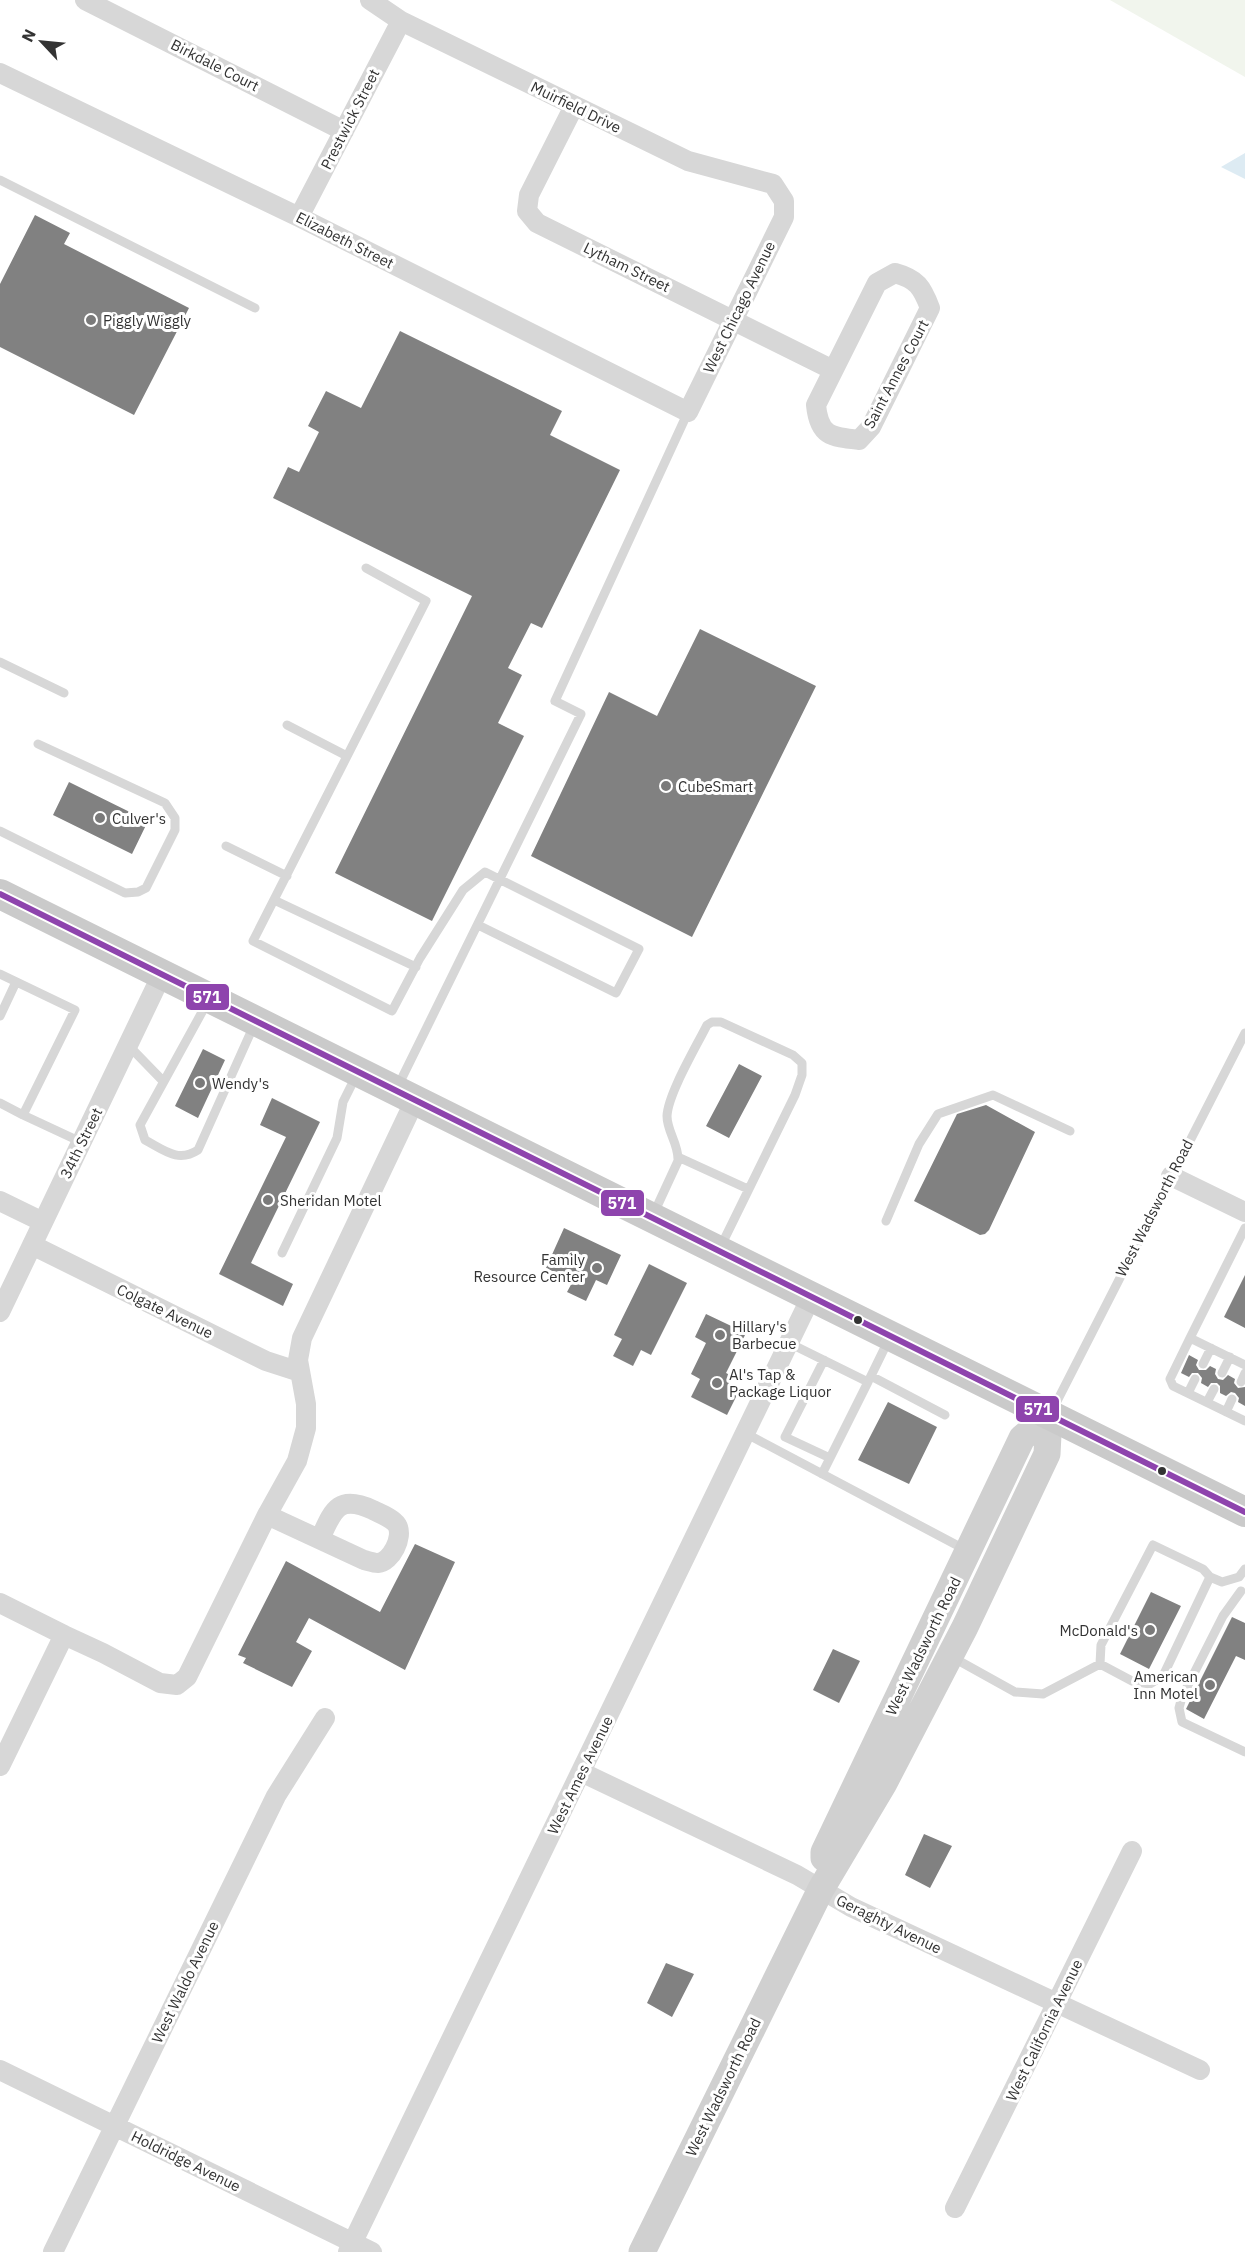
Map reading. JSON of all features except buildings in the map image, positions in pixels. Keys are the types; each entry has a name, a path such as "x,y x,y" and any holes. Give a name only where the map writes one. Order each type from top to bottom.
{"main road":[{"path":"0,894 1245,1512"},
{"name":"West Wadsworth Road","path":"821,1889 824,1852 1022,1438 1049,1415"},
{"name":"West Wadsworth Road","path":"642,2252 821,1889 884,1783 950,1656 1047,1454 1049,1415"}],"street":[{"name":"Birkdale Court","path":"85,0 344,131"},
{"name":"Muirfield Drive","path":"370,0 401,21 688,161 773,184 784,201"},
{"name":"Prestwick Street","path":"299,217 401,21"},
{"name":"Elizabeth Street","path":"0,73 299,217 688,412"},
{"name":"Lytham Street","path":"573,106 529,195 527,211 537,223 833,370"},
{"name":"West Chicago Avenue","path":"688,412 784,217 784,201"},
{"name":"Saint Annes Court","path":"895,273 912,278 924,292 930,308 871,427 859,440 831,437 818,423 816,405 833,370 877,283 895,273"},
{"name":"34th Street","path":"0,1312 162,974"},
{"path":"0,1603 160,1683 177,1685 187,1677 267,1515 297,1461 306,1428 306,1404 298,1360 302,1338 406,1095"},
{"path":"1171,1176 1245,1212"},
{"path":"0,1202 43,1222"},
{"name":"Colgate Avenue","path":"32,1245 267,1361 300,1372"},
{"name":"West Ames Avenue","path":"350,2247 811,1297"},
{"path":"267,1515 320,1539"},
{"path":"0,1766 64,1635"},
{"name":"West Waldo Avenue","path":"53,2252 276,1796 325,1718"},
{"name":"Geraghty Avenue","path":"581,1772 797,1875 851,1907 1200,2070"},
{"name":"West California Avenue","path":"955,2208 1132,1851"},
{"name":"Holdridge Avenue","path":"0,2070 350,2247 372,2252"}],"lane":[{"path":"0,180 255,308"},
{"path":"406,1095 477,925 582,714 555,701 688,412"},
{"path":"366,568 426,601 253,941 392,1011 463,890 485,872 639,949 616,993 477,925"},
{"path":"0,662 63,693"},
{"path":"287,725 347,756"},
{"path":"0,831 125,893 138,892 146,888 175,830 175,818 165,803 38,744"},
{"path":"226,846 287,876"},
{"path":"274,900 416,967"},
{"path":"0,974 75,1010 23,1115"},
{"path":"0,1016 16,982"},
{"path":"210,998 140,1125 145,1140 174,1156 188,1156 198,1150 256,1021"},
{"path":"651,1217 679,1152 667,1115 706,1025 721,1022 793,1055 802,1063 802,1075 795,1095 718,1251"},
{"name":"West Wadsworth Road","path":"1049,1415 1245,1033"},
{"path":"128,1045 163,1081"},
{"path":"282,1253 337,1138 343,1102 358,1072"},
{"path":"886,1221 919,1144 939,1114 993,1095 1070,1131"},
{"path":"0,1103 81,1142"},
{"path":"678,1157 748,1189"},
{"path":"1245,1228 1170,1379 1173,1386 1245,1421"},
{"path":"822,1474 891,1336"},
{"path":"1190,1338 1245,1365"},
{"path":"789,1343 945,1415"},
{"path":"1203,1364 1211,1348"},
{"path":"1222,1373 1230,1357"},
{"path":"824,1360 785,1437 830,1458"},
{"path":"1188,1393 1195,1379"},
{"path":"1207,1402 1214,1389"},
{"path":"1226,1412 1232,1399"},
{"path":"745,1433 968,1552"},
{"path":"1100,1664 1101,1646 1153,1545 1203,1569 1210,1577 1243,1592 1223,1616 1182,1697 1179,1708 1182,1722 1245,1752"},
{"path":"1222,1582 1239,1577 1245,1569"},
{"path":"1100,1664 1132,1681 1149,1684 1163,1676 1210,1577"},
{"path":"950,1656 1015,1692 1044,1695 1100,1664"}],"shaded area":[{"path":"1110,0 1245,0 1245,77"},
{"path":"1245,153 1245,179 1221,167"}],"transit line":[{"name":"571","path":"0,894 1245,1512"}],"place":[{"name":"Piggly Wiggly","path":"91,320"},
{"name":"CubeSmart","path":"666,786"},
{"name":"Culver's","path":"100,818"},
{"name":"Wendy's","path":"200,1083"},
{"name":"Sheridan Motel","path":"268,1200"},
{"name":"Family Resource Center","path":"597,1268"},
{"name":"Hillary's Barbecue","path":"720,1335"},
{"name":"Al's Tap & Package Liquor","path":"717,1383"},
{"name":"McDonald's","path":"1150,1630"},
{"name":"American Inn Motel","path":"1210,1685"}]}
